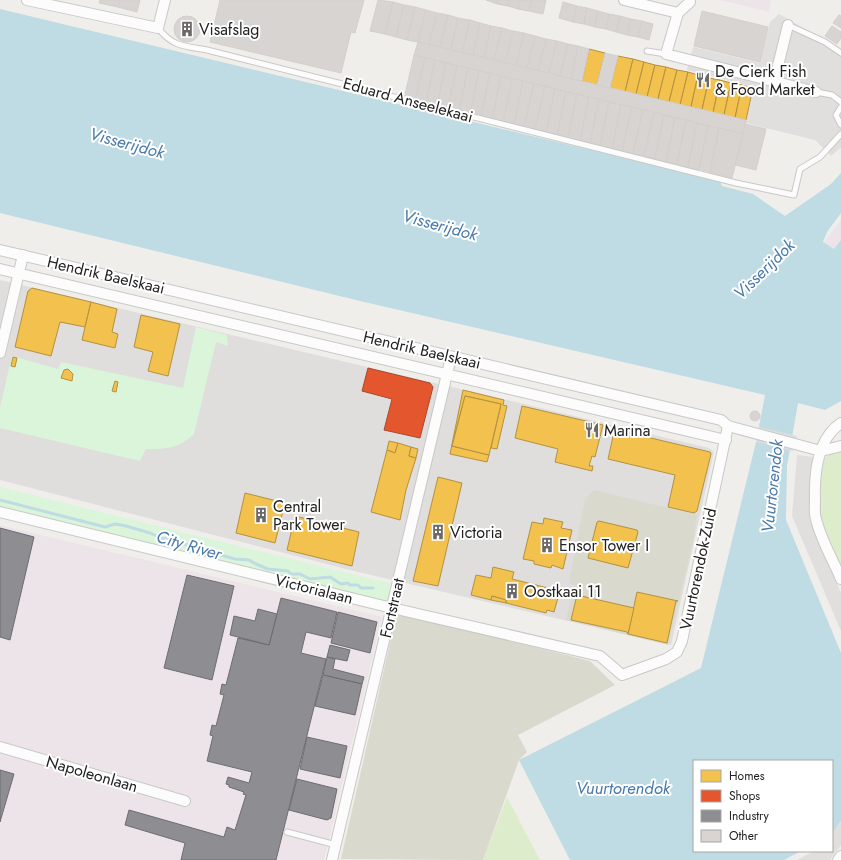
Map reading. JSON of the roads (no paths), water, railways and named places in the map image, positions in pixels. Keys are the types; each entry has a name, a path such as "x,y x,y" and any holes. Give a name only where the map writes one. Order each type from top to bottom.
{"street":[{"path":"27,0 158,28 165,0"},
{"path":"624,0 678,13"},
{"path":"690,2 678,13 666,54 816,92"},
{"path":"774,82 788,25"},
{"name":"Hendrik Baelskaai","path":"0,250 721,420 728,426 821,451"},
{"path":"0,353 23,255"},
{"name":"Hendrik Baelskaai","path":"0,269 726,440"},
{"name":"Fortstraat","path":"332,860 451,357"},
{"path":"841,423 827,437 821,451 815,474 816,519 841,579"},
{"name":"Vuurtorendok-Zuid","path":"622,675 666,658 677,652 682,641 728,426"},
{"path":"821,451 841,446"},
{"name":"Victorialaan","path":"0,512 392,608 600,656 622,675"},
{"name":"Napoleonlaan","path":"0,748 185,801"},
{"path":"838,860 841,856"}],"lane":[{"path":"788,25 825,42 841,53"},
{"name":"Eduard Anseelekaai","path":"158,28 167,39 178,46 222,53 721,179 794,194 800,169 820,157 841,134"},
{"path":"647,51 666,54"},
{"path":"816,92 832,95 841,102"},
{"path":"841,107 836,115 841,125"},
{"path":"287,832 336,844"}],"water":[{"path":"0,9 720,181 722,186 753,194 785,216 831,184 841,173 841,213 827,232 823,242 834,249 841,240 841,401 825,410 798,403 787,466 786,520 841,653 841,821 833,833 833,760 693,760 693,852 799,852 784,860 570,860 519,760 701,668 756,442 765,395 360,301 0,213"}],"waterway":[{"name":"City River","path":"0,500 105,527 115,524 126,526 150,533 163,539 168,538 178,545 191,544 204,550 235,559 249,560 268,569 288,571 291,574 300,574 310,579 330,577 341,584 348,583 350,585 358,585 361,588 373,588"}],"place":[{"name":"Visafslag","path":"187,29"},
{"name":"De Cierk Fish & Food Market","path":"703,80"},
{"name":"Marina","path":"592,430"},
{"name":"Central Park Tower","path":"261,515"},
{"name":"Victoria","path":"438,532"},
{"name":"Ensor Tower I","path":"547,545"},
{"name":"Oostkaai 11","path":"512,591"}],"water label":[{"name":"Visserijdok","path":"127,143"},
{"name":"Visserijdok","path":"440,225"},
{"name":"Visserijdok","path":"764,269"},
{"name":"Vuurtorendok","path":"772,486"},
{"name":"Vuurtorendok","path":"623,788"}]}
